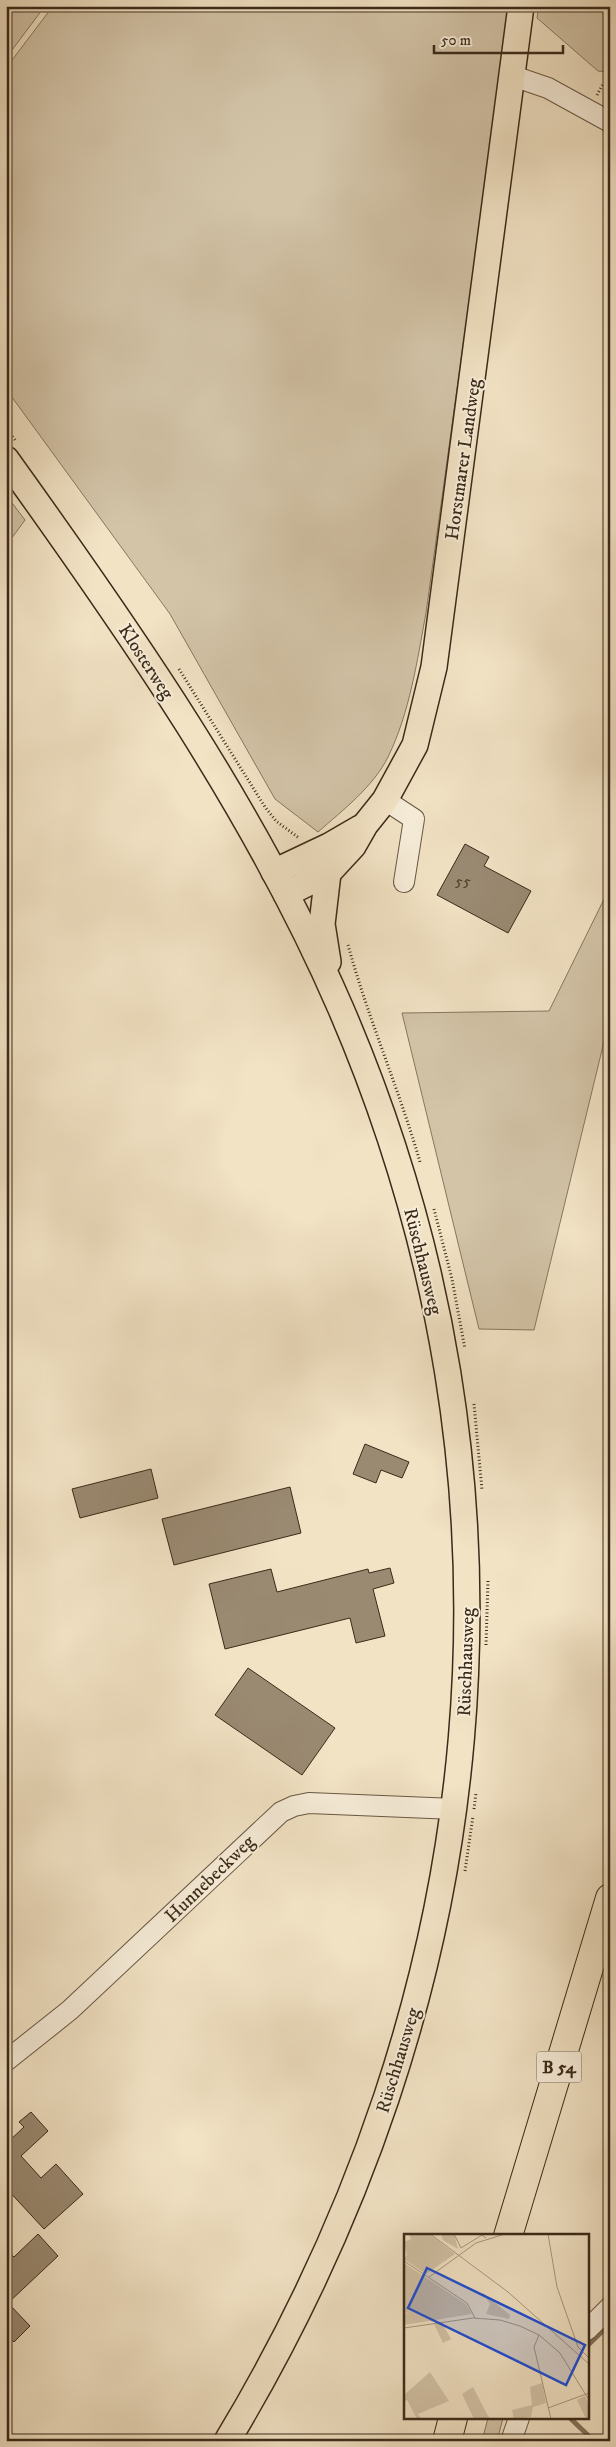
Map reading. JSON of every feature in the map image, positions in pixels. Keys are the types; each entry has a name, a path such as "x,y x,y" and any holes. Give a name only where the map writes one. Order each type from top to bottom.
{"highway":[{"name":"B 54","path":"509,2234 610,1898"},
{"name":"B 54","path":"525,2234 610,1951"},
{"path":"446,2441 452,2420"},
{"path":"463,2441 468,2420"}],"main road":[{"name":"Horstmarer Landweg","path":"286,894 328,873 353,846 364,825 385,800 415,745 434,667 521,6"},
{"name":"Klosterweg","path":"6,460 126,628 192,731 274,872"},
{"name":"Horstmarer Landweg","path":"274,872 328,846 364,825"},
{"name":"Rüschhausweg","path":"227,2441 262,2382 308,2291 358,2178 394,2076 429,1951 455,1809 464,1714 467,1599 462,1486 447,1362 417,1225 387,1126 336,998 274,872"},
{"path":"328,873 322,924 326,956 336,998"}],"street":[{"path":"513,76 548,88 610,122"},
{"path":"385,800 414,819 404,882"},
{"name":"Hunnebeckweg","path":"6,2061 70,2010 282,1812 294,1806 309,1803 455,1809"},
{"path":"588,2329 610,2307"},
{"path":"511,2441 518,2420"}],"shaded area":[{"path":"6,6 45,6 6,58"},
{"path":"53,6 510,6 426,613 412,686 396,740 382,768 357,798 318,832 275,799 170,614 6,389 6,68"},
{"path":"539,6 610,6 610,72 598,71 537,18"},
{"path":"6,495 25,520 6,546"},
{"path":"610,887 610,1017 534,1330 479,1329 402,1013 549,1011"},
{"path":"487,2420 502,2420 497,2441 482,2441"}],"building":[{"path":"465,844 489,857 484,866 531,891 508,933 437,895"},
{"path":"365,1444 409,1462 402,1478 381,1470 376,1483 353,1474"},
{"path":"151,1469 158,1498 80,1518 72,1489"},
{"path":"290,1487 301,1533 174,1565 162,1519"},
{"path":"390,1568 394,1583 373,1589 385,1636 356,1643 350,1618 225,1649 209,1584 271,1569 277,1592 368,1569 369,1573"},
{"path":"248,1668 335,1728 302,1775 215,1715"},
{"path":"31,2112 48,2131 21,2156 41,2178 56,2164 83,2194 44,2229 6,2188 6,2139 8,2142 24,2127 19,2122"},
{"path":"38,2234 58,2256 8,2303 30,2326 14,2342 6,2334 6,2249 14,2257"}],"waterway":[{"path":"588,2345 610,2324"},
{"path":"572,2420 594,2441"}]}
